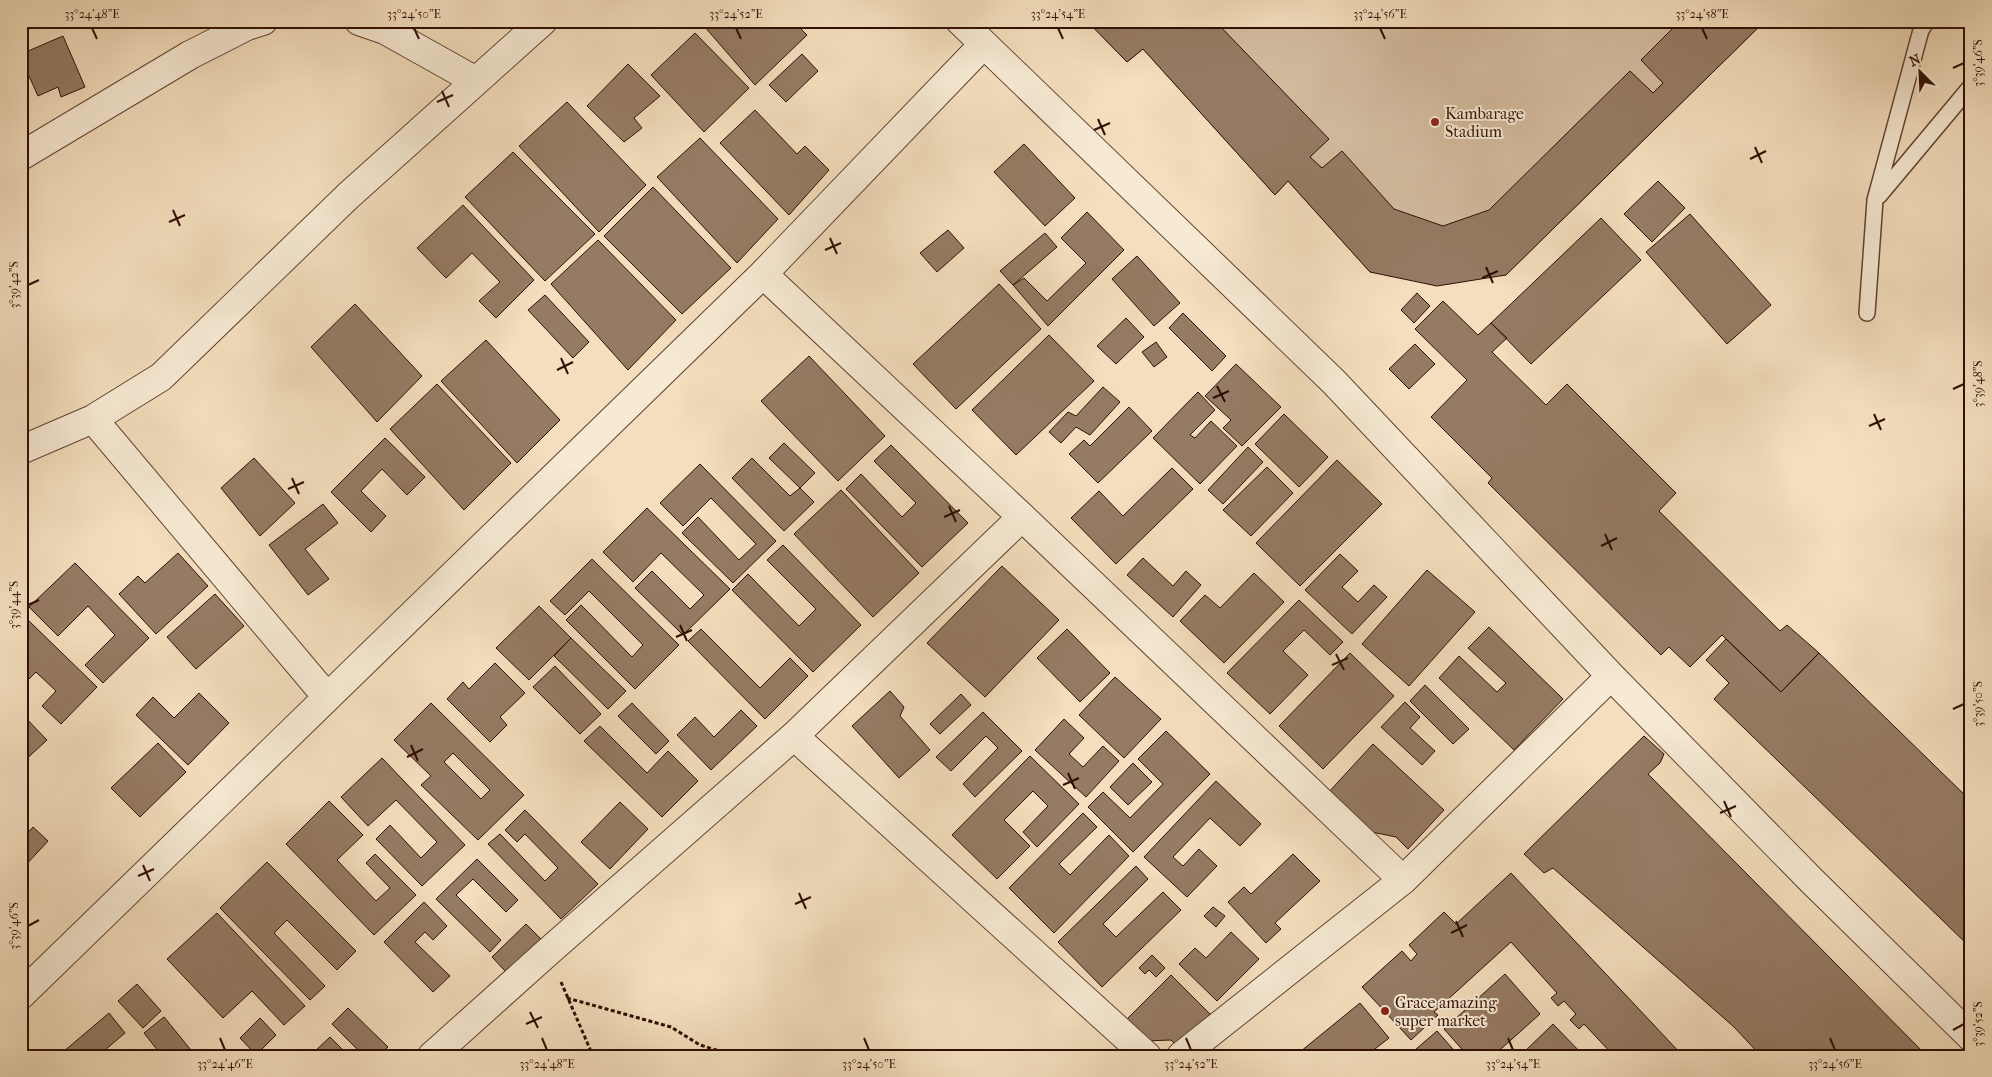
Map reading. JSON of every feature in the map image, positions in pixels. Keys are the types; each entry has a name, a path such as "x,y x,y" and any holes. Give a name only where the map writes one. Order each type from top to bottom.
{"street":[{"path":"21,156 190,55 246,26 263,21"},
{"path":"359,21 385,30 476,81"},
{"path":"21,450 93,419 161,377 348,196 542,21"},
{"path":"960,21 1334,382 1611,676 1811,880 1971,1037"},
{"path":"21,995 762,274 983,45"},
{"path":"762,274 1022,516 1403,880"},
{"path":"93,419 326,697"},
{"path":"432,1056 794,736 1022,516"},
{"path":"1181,1056 1403,880 1611,676"},
{"path":"794,736 1147,1056"}],"lane":[{"path":"1867,312 1875,200 1921,30 1927,21"},
{"path":"1875,200 1971,86"}],"path":[{"path":"549,951 593,1056"},
{"path":"568,998 671,1027 700,1045 726,1054 748,1056"}],"shaded area":[{"name":"Kambarage Stadium","path":"1087,21 1765,21 1506,275 1370,272 1288,181 1275,195 1143,49 1127,62"}],"building":[{"path":"21,21 50,21 21,32"},
{"path":"710,21 793,21 807,35 755,85 704,26"},
{"path":"1087,21 1215,21 1329,139 1310,157 1322,168 1342,151 1394,209 1443,226 1489,210 1630,71 1653,93 1663,83 1641,60 1680,21 1765,21 1506,275 1437,286 1370,272 1288,181 1275,195 1143,49 1127,62"},
{"path":"695,33 749,88 704,132 651,75"},
{"path":"63,36 85,87 61,97 58,87 38,96 21,58 21,54"},
{"path":"802,54 818,71 786,102 769,85"},
{"path":"628,64 660,96 634,118 642,128 624,142 587,106"},
{"path":"567,102 646,185 599,232 519,146"},
{"path":"755,110 797,154 805,146 829,170 789,215 720,143"},
{"path":"700,138 778,219 737,263 657,177"},
{"path":"1024,144 1075,198 1045,226 994,172"},
{"path":"513,152 595,234 545,281 465,197"},
{"path":"1658,181 1685,208 1652,242 1624,214"},
{"path":"653,187 731,268 682,314 604,236"},
{"path":"463,205 534,280 496,318 479,301 500,282 472,253 446,278 417,248"},
{"path":"1087,212 1124,250 1048,326 1013,285 1024,278 1047,301 1086,263 1061,238"},
{"path":"1690,214 1771,305 1727,344 1646,252"},
{"path":"1601,218 1641,260 1531,364 1491,323"},
{"path":"948,230 964,248 937,272 920,253"},
{"path":"1045,233 1057,247 1013,285 1000,271"},
{"path":"598,240 676,320 628,370 551,284"},
{"path":"1137,256 1180,303 1154,326 1112,279"},
{"path":"999,284 1041,329 956,409 913,364"},
{"path":"1417,293 1430,306 1414,323 1401,310"},
{"path":"545,295 589,342 573,358 528,310"},
{"path":"1443,301 1478,335 1491,323 1507,338 1492,352 1546,405 1567,384 1676,493 1659,511 1780,631 1787,625 1819,653 1781,692 1722,635 1690,667 1669,647 1661,655 1488,483 1492,478 1431,417 1467,380 1415,329"},
{"path":"355,304 422,376 377,422 311,347"},
{"path":"1183,313 1226,356 1212,371 1169,328"},
{"path":"1126,318 1144,337 1116,364 1097,346"},
{"path":"1049,335 1094,381 1016,455 972,410"},
{"path":"486,340 560,420 517,463 441,381"},
{"path":"1156,342 1167,357 1154,367 1142,352"},
{"path":"1415,344 1435,364 1409,389 1389,369"},
{"path":"809,356 885,436 838,481 761,401"},
{"path":"1236,364 1281,407 1242,446 1223,428 1231,420 1205,396"},
{"path":"437,384 511,463 464,510 390,429"},
{"path":"1103,387 1120,402 1090,435 1076,427 1061,443 1049,432 1068,412 1076,416"},
{"path":"1198,392 1215,410 1190,435 1195,438 1211,421 1237,446 1200,484 1153,438"},
{"path":"1129,407 1152,431 1098,483 1069,454 1084,440 1090,446"},
{"path":"1284,414 1328,457 1299,487 1255,444"},
{"path":"385,438 425,477 407,495 382,469 361,491 386,516 371,532 331,492"},
{"path":"784,443 815,473 800,488 769,458"},
{"path":"891,445 968,523 922,567 846,489 861,474 902,517 916,503 874,461"},
{"path":"1248,447 1263,462 1223,504 1208,490"},
{"path":"254,458 295,503 260,536 221,488"},
{"path":"752,458 790,496 800,488 814,502 784,531 732,478"},
{"path":"1337,460 1382,504 1300,586 1256,543"},
{"path":"700,464 776,541 733,583 682,533 698,517 739,560 756,544 711,498 683,526 660,503"},
{"path":"1267,467 1293,493 1251,536 1223,510"},
{"path":"1172,468 1193,489 1116,564 1071,518 1099,491 1123,516"},
{"path":"841,490 919,573 873,617 794,534"},
{"path":"323,504 338,523 305,549 329,579 308,595 269,545"},
{"path":"647,508 730,589 683,635 635,588 652,571 690,609 704,595 661,553 633,582 603,552"},
{"path":"783,545 861,625 813,672 732,590 748,574 799,626 816,609 767,560"},
{"path":"178,553 208,586 156,634 119,594 138,576 145,583"},
{"path":"1340,554 1358,571 1342,587 1358,602 1374,585 1387,597 1352,634 1305,590"},
{"path":"1143,558 1173,586 1186,571 1201,585 1173,617 1127,575"},
{"path":"592,559 679,645 635,689 566,620 581,605 632,657 643,645 589,591 565,615 550,601"},
{"path":"75,563 149,638 103,683 85,665 115,635 88,606 58,636 29,607"},
{"path":"1002,566 1059,620 985,697 927,643"},
{"path":"1427,570 1475,612 1409,686 1362,644"},
{"path":"1254,573 1284,602 1224,663 1180,621 1205,595 1220,608"},
{"path":"215,594 244,626 196,669 167,637"},
{"path":"1299,600 1343,642 1330,655 1304,630 1283,651 1308,675 1270,714 1227,673"},
{"path":"539,606 571,638 529,680 496,648"},
{"path":"27,619 97,687 61,724 42,706 56,691 36,672 21,687 21,626"},
{"path":"1489,627 1563,699 1514,750 1439,678 1459,656 1497,692 1506,683 1468,648"},
{"path":"701,629 760,688 790,658 808,676 765,719 688,641"},
{"path":"1067,629 1110,673 1080,702 1037,658"},
{"path":"571,638 626,691 608,709 554,656"},
{"path":"1726,639 1781,692 1819,653 1971,801 1971,948 1714,699 1729,683 1706,660"},
{"path":"1350,653 1394,696 1323,769 1279,726"},
{"path":"495,663 525,693 500,717 507,725 490,742 447,699 463,682 469,689"},
{"path":"555,666 601,714 580,734 533,687"},
{"path":"1115,677 1161,719 1124,758 1079,715"},
{"path":"1425,685 1469,729 1453,744 1410,701"},
{"path":"890,691 904,707 900,716 930,750 899,778 852,726"},
{"path":"199,693 229,723 188,765 136,715 153,697 174,718"},
{"path":"961,694 971,705 940,734 930,724"},
{"path":"1405,702 1420,717 1410,728 1435,751 1422,765 1381,727"},
{"path":"431,703 524,795 478,840 421,785 431,776 394,740","holes":["453,753 490,790 481,799 444,762"]},
{"path":"632,703 669,741 656,754 618,716"},
{"path":"741,710 757,726 711,770 677,735 695,717 714,737"},
{"path":"983,712 1022,751 975,797 963,784 998,748 986,736 951,771 936,757"},
{"path":"21,713 47,740 21,764"},
{"path":"1064,719 1084,738 1069,754 1083,767 1103,746 1119,761 1086,797 1035,750"},
{"path":"600,726 647,773 668,751 698,781 662,817 584,741"},
{"path":"1166,731 1210,774 1133,852 1088,807 1103,792 1130,818 1163,784 1138,759"},
{"path":"1644,736 1664,754 1660,763 1648,774 1927,1056 1761,1056 1734,1027 1553,868 1544,873 1524,854"},
{"path":"158,743 186,772 140,817 111,788"},
{"path":"1373,744 1444,810 1408,849 1396,837 1367,831 1327,794"},
{"path":"1030,756 1079,804 1037,847 1023,832 1048,806 1033,791 1004,820 1030,846 997,879 952,835"},
{"path":"382,758 465,845 422,886 376,839 390,825 421,858 437,842 396,800 368,826 341,797"},
{"path":"1133,763 1152,782 1128,805 1110,787"},
{"path":"1216,781 1261,824 1240,846 1210,818 1173,857 1183,866 1199,849 1217,866 1187,897 1144,857"},
{"path":"329,801 363,835 337,860 376,901 390,888 366,863 375,854 416,895 374,935 286,844"},
{"path":"620,802 648,829 610,869 581,842"},
{"path":"525,810 598,884 561,919 488,844 500,834 545,881 558,868 525,834 517,842 505,830"},
{"path":"1083,813 1097,827 1059,864 1070,875 1109,835 1129,856 1054,933 1009,888"},
{"path":"33,827 48,841 24,867 21,864 21,840"},
{"path":"1293,854 1320,881 1275,923 1281,929 1266,943 1228,902 1244,887 1251,894"},
{"path":"477,859 518,900 506,912 473,879 456,895 501,940 490,952 436,899"},
{"path":"267,862 356,951 337,970 287,920 274,933 325,986 310,1000 220,908"},
{"path":"1136,866 1148,879 1103,924 1116,937 1163,892 1181,910 1102,987 1058,942"},
{"path":"1511,873 1683,1056 1614,1056 1584,1024 1579,1029 1570,1020 1576,1014 1564,1001 1558,1006 1551,998 1557,993 1511,942 1434,1012 1438,1015 1411,1040 1362,987 1402,951 1411,961 1417,954 1409,945 1444,912 1456,924"},
{"path":"424,902 447,926 433,940 425,932 415,942 450,976 433,992 384,942"},
{"path":"1213,907 1225,916 1216,927 1204,916"},
{"path":"217,913 305,1006 284,1025 252,991 223,1018 167,959"},
{"path":"526,924 541,939 506,972 492,957"},
{"path":"1231,932 1259,959 1217,1001 1179,964 1195,948 1206,958"},
{"path":"1152,955 1165,968 1156,977 1149,970 1145,974 1139,968"},
{"path":"1505,974 1540,1014 1493,1056 1468,1056 1444,1029"},
{"path":"1171,975 1210,1014 1178,1047 1171,1040 1145,1041 1125,1021"},
{"path":"137,984 161,1011 143,1028 118,1001"},
{"path":"1360,1003 1389,1038 1366,1056 1295,1056"},
{"path":"348,1008 388,1047 379,1056 364,1056 332,1024"},
{"path":"109,1013 125,1033 98,1056 67,1056 63,1052"},
{"path":"164,1017 194,1056 162,1056 144,1033"},
{"path":"260,1018 276,1035 256,1055 240,1038"},
{"path":"1553,1024 1584,1056 1520,1056"},
{"path":"1437,1031 1459,1056 1408,1056"},
{"path":"330,1037 349,1056 316,1056 313,1053"}],"place":[{"name":"Kambarage Stadium","path":"1435,122"},
{"name":"Grace amazing super market","path":"1385,1011"}]}
